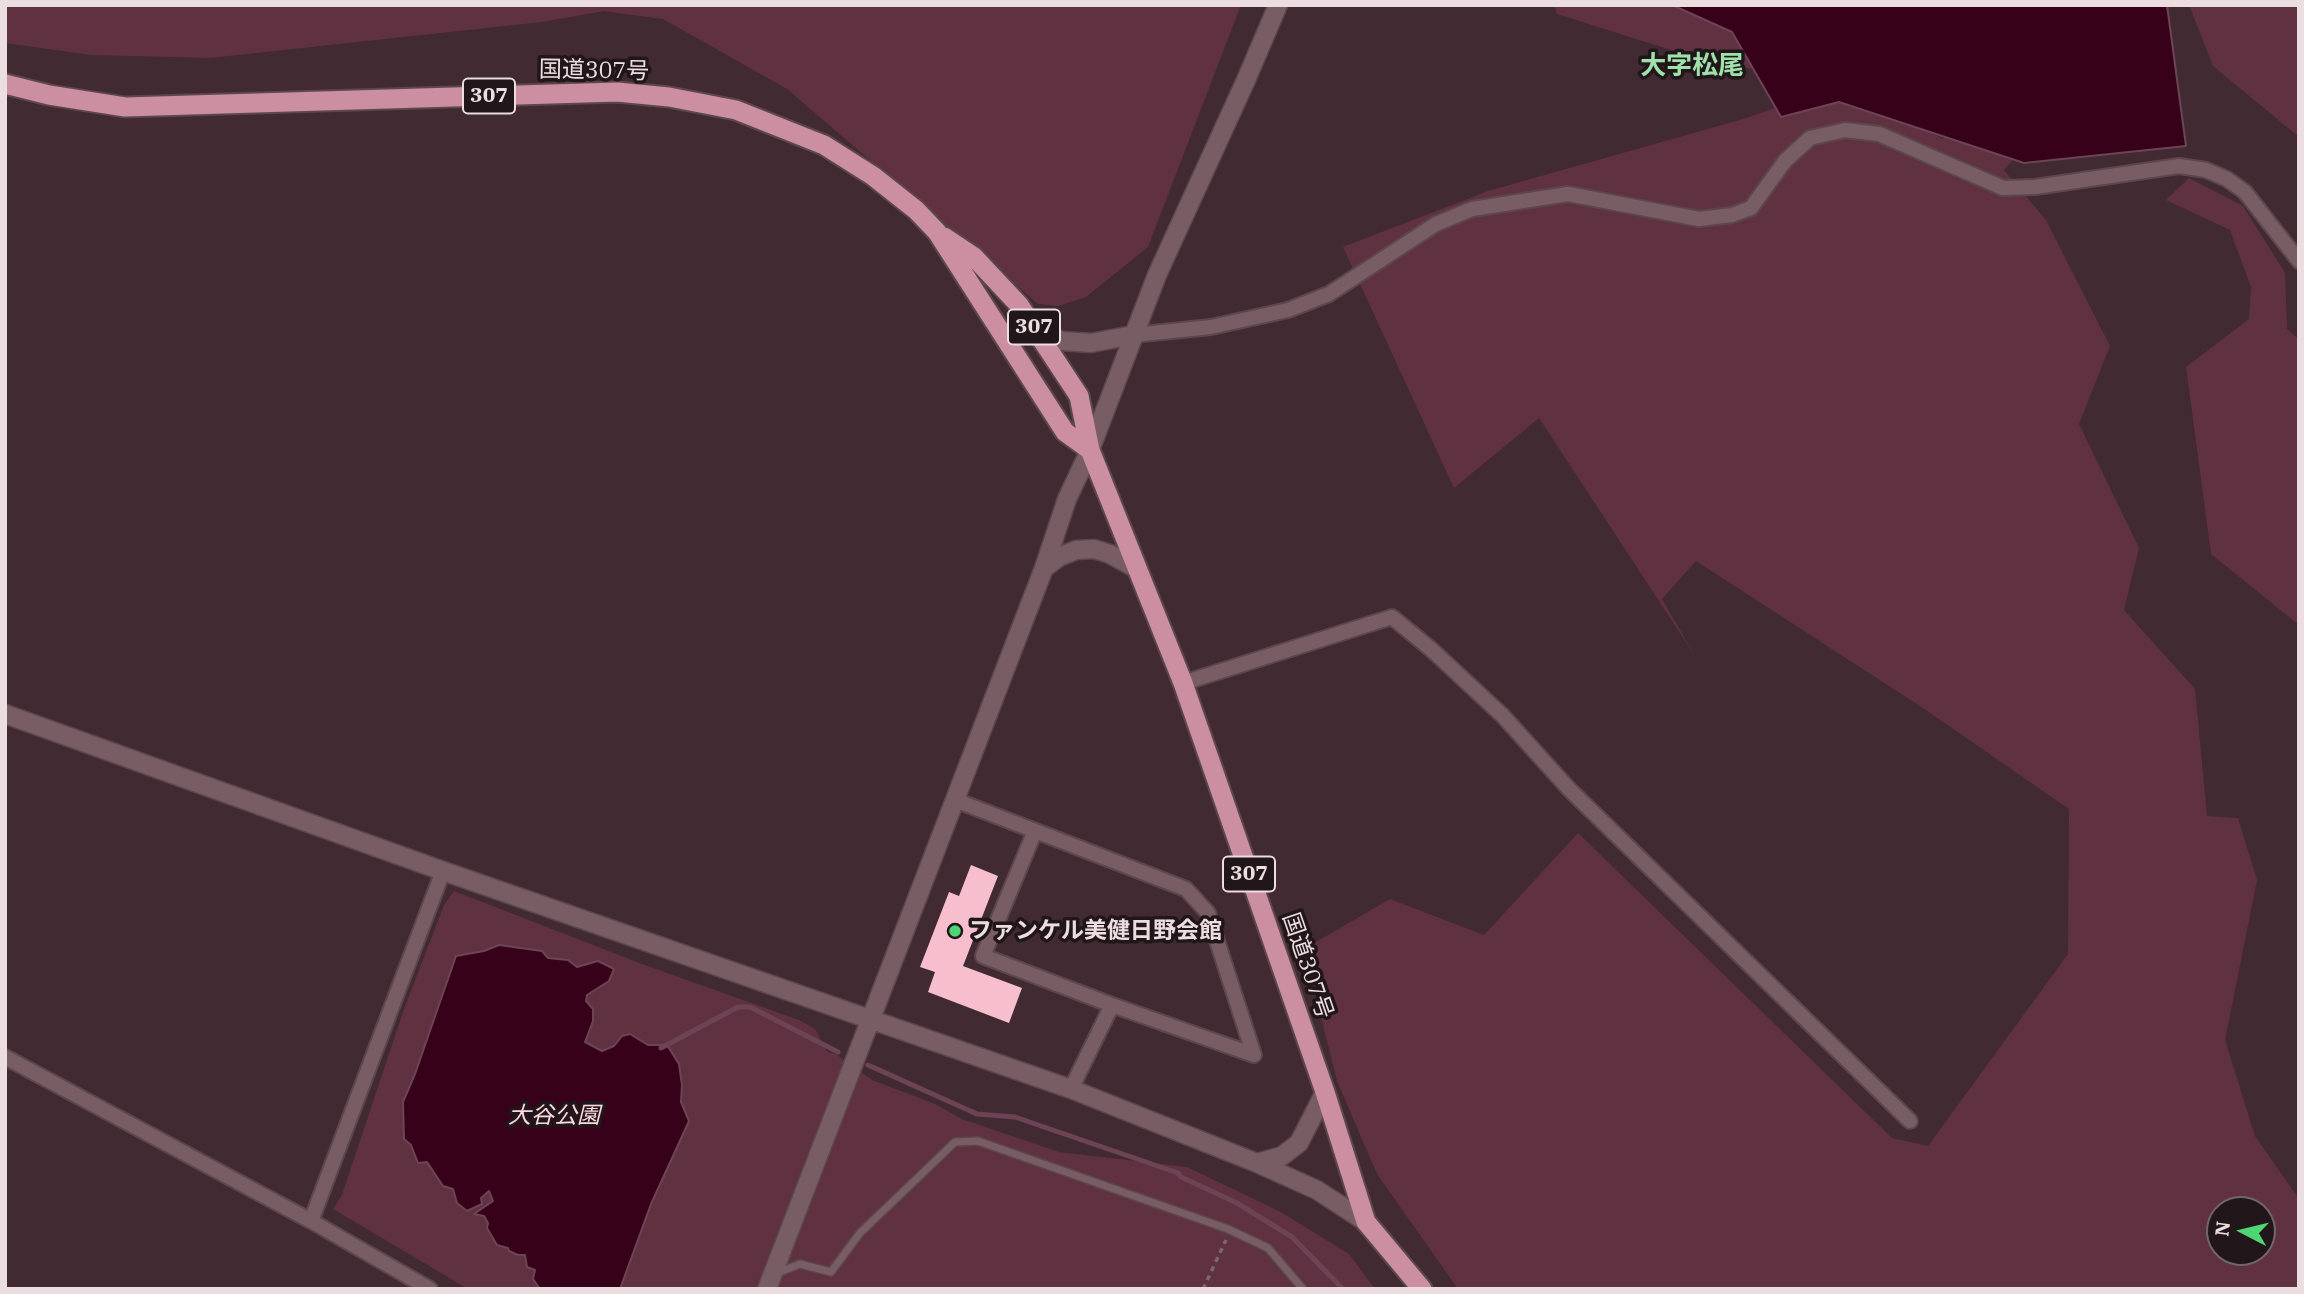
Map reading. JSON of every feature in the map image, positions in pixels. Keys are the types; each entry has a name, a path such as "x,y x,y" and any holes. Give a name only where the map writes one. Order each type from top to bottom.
{"highway":[{"name":"国道307号","path":"5,84 49,95 125,107 617,92 669,97 736,110 824,145 873,176 916,210 937,232 1065,432 1090,450"},
{"name":"国道307号","path":"937,232 974,257 1019,305 1079,396 1090,450 1183,683 1325,1092 1366,1222 1422,1289"}],"street":[{"path":"770,1281 1133,335 1157,275 1278,5"},
{"path":"1037,331 1062,341 1091,343 1133,335 1211,327 1288,310 1329,294 1436,224 1472,209 1569,194 1672,216 1699,219 1732,215 1751,208 1785,161 1810,138 1845,130 1879,134 2003,188 2035,187 2179,166 2206,170 2227,179 2245,192 2299,261"},
{"path":"1044,568 1059,557 1076,550 1094,549 1110,554 1137,569"},
{"path":"1183,683 1392,617 1503,716 1579,798 1910,1121"},
{"path":"5,713 443,870 1071,1089 1257,1163 1317,1190 1366,1222"},
{"path":"954,800 1035,831 1186,889 1208,913 1254,1055 983,956 1035,831"},
{"path":"311,1221 443,870"},
{"path":"1071,1089 1112,1005"},
{"path":"5,1057 311,1221 429,1289"},
{"path":"1257,1163 1282,1156 1299,1143 1325,1092"}],"lane":[{"path":"770,1281 800,1264 831,1272 860,1233 955,1142 978,1141 1232,1230 1269,1248 1303,1289"}],"path":[{"path":"1203,1289 1220,1249 1232,1230"}],"green space":[{"path":"5,5 1241,5 1148,247 1086,297 1058,306 1038,304 787,89 663,19 604,11 542,22 210,58 91,55 5,43"},
{"path":"1554,5 1764,5 1758,70 1668,49 1557,14"},
{"path":"2189,5 2299,5 2299,137 2213,66"},
{"path":"1848,83 1942,139 2007,107 2043,124 2004,170 2046,220 2110,346 2079,424 2139,548 2124,610 2195,689 2207,816 2238,818 2257,880 2225,1040 2255,1136 2299,1199 2299,1289 1458,1289 1377,1174 1337,1081 1304,949 1390,899 1484,935 1578,833 1892,1138 1928,1146 2068,954 2069,809 1923,708 1696,561 1662,599 1695,656 1539,418 1454,488 1343,247 1488,191 1743,119"},
{"path":"2189,178 2243,206 2285,273 2287,329 2299,339 2299,625 2211,554 2186,367 2249,319 2251,287 2230,230 2166,200"},
{"name":"大谷公園","path":"454,891 642,964 799,1020 815,1029 827,1052 836,1054 872,1080 935,1104 962,1119 1059,1152 1187,1167 1281,1212 1349,1254 1375,1289 468,1289 333,1209 342,1195 404,1009 444,905"}],"shaded area":[{"path":"1672,5 2167,5 2186,146 2024,163 1839,102 1781,117 1732,32"},
{"path":"499,945 542,951 548,958 568,960 577,967 598,961 614,969 609,981 587,995 586,1001 593,1009 593,1021 585,1042 602,1051 614,1046 622,1036 630,1034 648,1045 667,1045 679,1064 681,1102 689,1121 651,1204 620,1289 540,1289 533,1279 535,1270 527,1267 525,1255 518,1255 497,1245 487,1228 488,1223 484,1216 474,1214 493,1201 489,1191 481,1198 482,1204 467,1211 457,1203 453,1189 443,1186 427,1162 418,1163 411,1145 404,1139 403,1102 456,956"}],"building":[{"name":"ファンケル美健日野会館","path":"971,865 998,876 963,966 1022,988 1009,1023 928,992 935,972 920,967 949,892 959,896"}],"waterway":[{"path":"661,1048 738,1007 750,1007 838,1052"},
{"path":"868,1065 977,1114 1015,1117 1178,1173 1181,1177 1237,1203 1292,1237 1343,1289"}],"place":[{"name":"ファンケル美健日野会館","path":"955,931"}],"district":[{"name":"大字松尾","path":"1692,66"}]}
